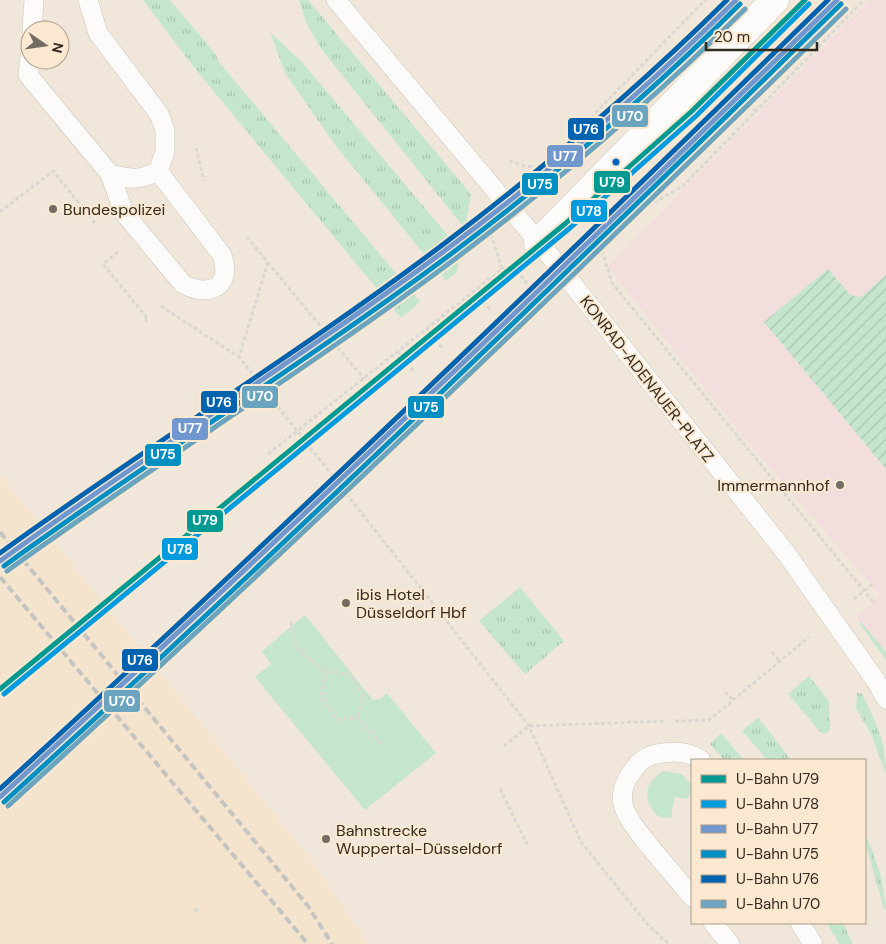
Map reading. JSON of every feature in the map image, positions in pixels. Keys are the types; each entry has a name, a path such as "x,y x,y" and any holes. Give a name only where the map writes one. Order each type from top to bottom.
{"street":[{"path":"538,242 775,0"}],"lane":[{"path":"33,20 34,0"},
{"path":"88,0 98,33 159,114 166,130 165,152 158,171 146,178 132,180 110,174"},
{"name":"KONRAD-ADENAUER-PLATZ","path":"336,0 538,242 786,553 876,681 886,699"},
{"path":"29,70 28,75 110,174 124,213 182,284 193,290 217,288 224,278 226,266 222,255 158,171"},
{"path":"691,896 631,821 624,807 622,793 627,778 643,759 653,755 677,752 699,759"},
{"path":"714,924 730,944"},
{"path":"801,924 813,944"}],"path":[{"path":"542,168 705,0"},
{"path":"735,91 756,112 864,0"},
{"name":"KONRAD-ADENAUER-PLATZ","path":"756,112 683,186 599,235 603,260 612,283 875,604"},
{"path":"582,126 594,139"},
{"path":"195,144 206,188"},
{"path":"506,164 510,160 525,166 542,168 550,176"},
{"path":"0,212 53,171 100,230"},
{"path":"268,454 502,269 489,225"},
{"path":"243,232 364,379"},
{"path":"112,244 124,259"},
{"path":"118,252 103,264 148,319 146,321"},
{"path":"239,357 268,262"},
{"path":"515,268 527,283"},
{"path":"475,291 490,311"},
{"path":"158,302 164,309 239,357 530,726 581,842 648,925 669,944"},
{"path":"427,329 443,349"},
{"path":"399,352 414,372"},
{"path":"852,601 874,583"},
{"path":"291,622 293,641 307,657 326,671 350,674 363,695 358,718"},
{"path":"504,746 530,726 709,720 816,631"},
{"path":"772,652 779,661"},
{"path":"326,671 321,696 336,718 358,718 383,745"},
{"path":"725,692 733,700"},
{"path":"699,714 704,720"},
{"path":"500,789 527,844"},
{"path":"195,909 199,913"}],"shaded area":[{"path":"869,0 886,0 886,656 856,618 880,595 740,433 608,267"},
{"path":"0,474 309,857 369,944 0,944"}],"green space":[{"path":"143,0 170,0 215,53 219,62 420,302 401,318 196,70"},
{"path":"299,0 308,0 471,194 465,229 322,50 306,23"},
{"path":"270,32 302,62 461,251 457,272 446,281 335,145 285,73"},
{"path":"828,269 850,295 861,297 886,275 886,469 764,322"},
{"path":"520,587 564,641 525,674 479,621"},
{"path":"305,615 373,700 380,699 387,693 436,753 365,810 255,677 271,664 262,651"},
{"path":"861,622 886,652 886,660 860,624"},
{"path":"809,676 829,701 830,729 827,733 821,733 788,694"},
{"path":"857,693 861,693 863,696 880,734 886,763 886,774 872,736 856,708"},
{"path":"758,717 790,759 766,759 742,731"},
{"path":"721,733 743,759 723,759 710,744"},
{"path":"664,771 682,774 691,785 688,799 674,797 671,818 659,817 650,805 647,792 657,775"},
{"path":"866,839 868,839 881,876 886,909 884,909 866,846"},
{"path":"828,924 843,924 853,944 839,944"}],"railway":[{"path":"0,532 308,906 332,944"},
{"path":"0,577 308,944"}],"metro line":[{"name":"U76","path":"0,553 335,323 445,243 590,126 660,64 727,0"},
{"name":"U77","path":"0,561 111,482 336,329 447,249 596,130 736,0"},
{"name":"U79","path":"0,689 566,223 692,111 805,0"},
{"name":"U76","path":"0,789 210,595 417,398 828,0"},
{"name":"U77","path":"0,797 212,601 422,402 837,0"},
{"name":"U75","path":"4,566 115,487 340,334 489,225 600,134 740,4"},
{"name":"U78","path":"4,694 570,228 696,116 809,4"},
{"name":"U75","path":"4,802 216,606 426,407 841,4"},
{"name":"U70","path":"7,571 119,492 344,339 455,259 531,200 604,139 676,75 745,9"},
{"name":"U70","path":"8,806 431,411 846,9"}],"place":[{"name":"Bundespolizei","path":"53,209"},
{"name":"Immermannhof","path":"840,485"},
{"name":"ibis Hotel Düsseldorf Hbf","path":"346,603"},
{"name":"Bahnstrecke Wuppertal-Düsseldorf","path":"326,839"}]}
